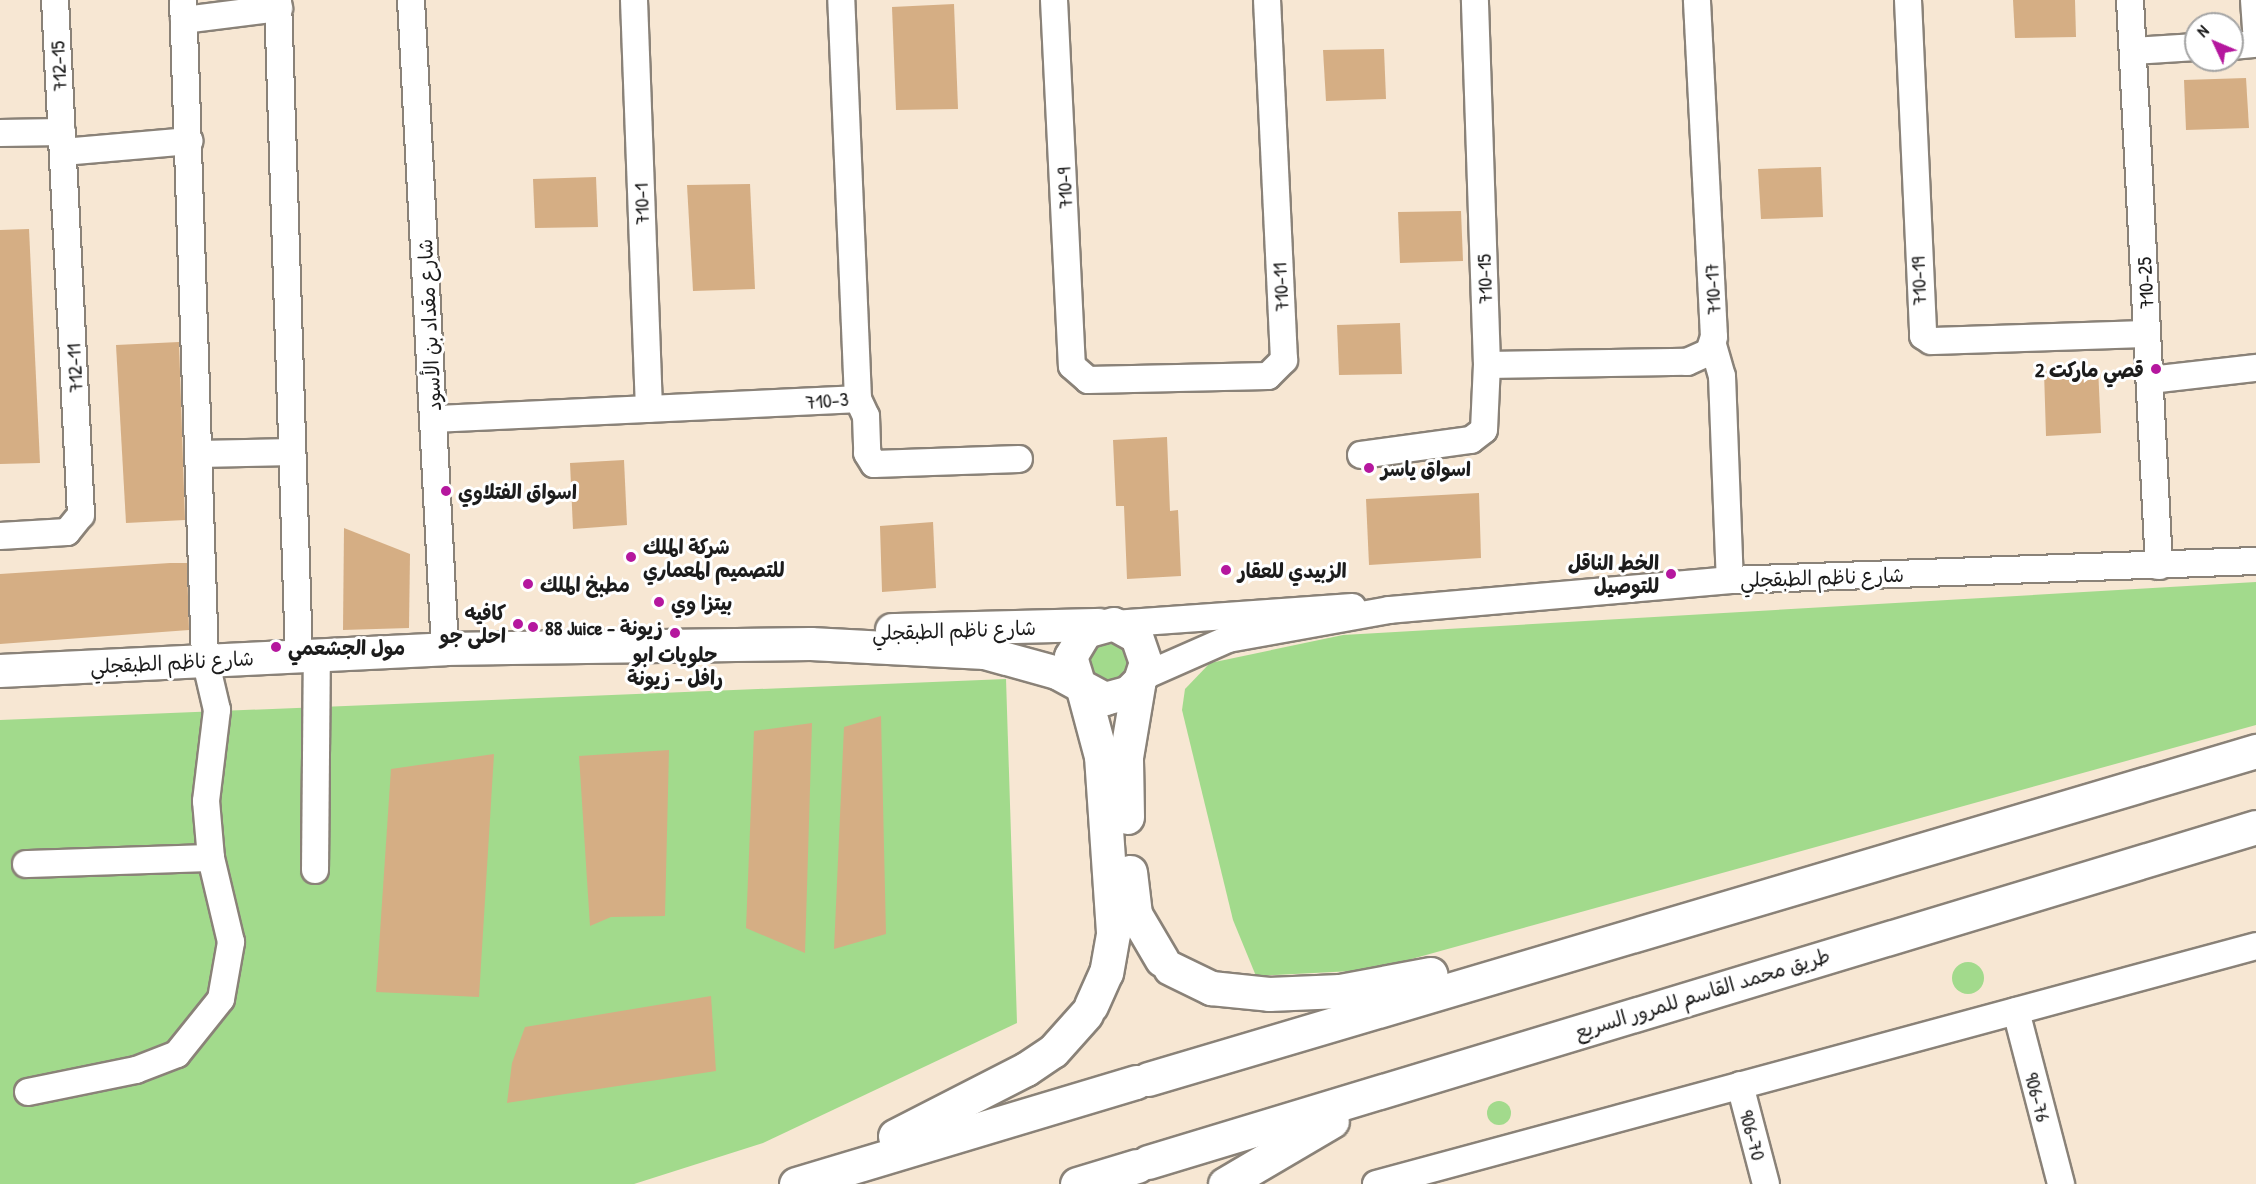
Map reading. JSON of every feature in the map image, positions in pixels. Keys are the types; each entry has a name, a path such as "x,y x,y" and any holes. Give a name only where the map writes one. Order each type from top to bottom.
{"highway":[{"path":"1140,681 1125,782 1131,899 1143,935 1166,964 1211,988 1269,994 1340,991 1646,929"},
{"path":"783,1184 1000,1085 1053,1051 1088,1010 1106,972 1113,934 1101,756 1081,687"},
{"path":"796,1184 1646,929 2256,751"},
{"name":"طريق محمد القاسم للمرور السريع","path":"1077,1184 2256,827"},
{"path":"1225,1184 1302,1136 1451,1069"}],"main road":[{"name":"شارع ناظم الطبقجلي","path":"811,645 917,628 1106,625"},
{"path":"1106,625 1141,644 1146,663 1140,681 1128,693 1105,699 1081,687 1071,657 1086,632 1106,625"},
{"name":"شارع ناظم الطبقجلي","path":"0,671 205,659 445,650 811,645 985,653 1034,664 1081,687"}],"street":[{"name":"712-15","path":"55,0 62,142"},
{"name":"شارع مقداد بن الأسود","path":"411,0 435,419 445,650"},
{"name":"710-1","path":"634,0 649,409"},
{"name":"710-3","path":"435,419 858,399 841,0"},
{"name":"710-9","path":"1054,0 1072,366 1078,375"},
{"name":"710-11","path":"1078,375 1088,380 1268,376 1284,360 1267,0"},
{"name":"710-15","path":"1361,455 1480,437 1487,364 1475,0"},
{"name":"710-17","path":"1697,0 1713,345 1722,376 1730,580"},
{"name":"710-19","path":"1908,0 1923,336 1931,340 2147,334"},
{"name":"710-25","path":"2130,0 2159,566"},
{"path":"2254,0 2256,30"},
{"path":"28,1092 136,1070 177,1054 221,999 231,942 211,858 206,801 217,710 205,659 190,141 183,10 278,4 292,452 308,656 315,870"},
{"path":"2133,51 2184,48"},
{"path":"0,134 62,142 190,141"},
{"name":"712-11","path":"0,536 67,532 81,515 62,142"},
{"path":"1487,364 1687,362 1703,358 1713,345"},
{"path":"2150,380 2256,368"},
{"path":"858,399 866,416 867,453 874,464 1019,459"},
{"path":"200,454 292,452"},
{"name":"شارع ناظم الطبقجلي","path":"1389,610 1730,580 2256,561"},
{"path":"1106,625 1314,606 1389,610"},
{"path":"1140,681 1228,639 1389,610"},
{"path":"27,864 211,858"},
{"path":"1376,1184 1448,1175 1740,1085 2256,946"},
{"name":"906-76","path":"2016,1011 2061,1184"},
{"name":"906-70","path":"1740,1085 1766,1184"}],"green space":[{"path":"2256,582 2256,725 1372,970 1256,976 1233,920 1182,710 1185,689 1210,663 1343,635"},
{"path":"1110,641 1118,642 1124,647 1129,653 1129,669 1124,675 1118,680 1110,681 1102,680 1096,675 1091,669 1090,661 1091,653 1096,647 1102,642"},
{"path":"1006,679 1017,1023 763,1143 634,1184 0,1184 0,720"},
{"path":"1968,962 1980,966 1984,978 1980,990 1968,994 1956,990 1952,978 1956,966"},
{"path":"1499,1101 1507,1105 1511,1113 1507,1121 1499,1125 1491,1121 1487,1113 1491,1105"}],"building":[{"path":"2013,0 2075,0 2076,37 2015,38"},
{"path":"954,4 958,109 896,110 892,7"},
{"path":"1384,49 1386,99 1326,101 1323,50"},
{"path":"2246,78 2249,128 2186,130 2184,80"},
{"path":"1821,167 1823,217 1761,219 1758,169"},
{"path":"596,177 598,227 535,228 533,179"},
{"path":"750,184 755,289 693,291 687,185"},
{"path":"1461,211 1463,261 1400,263 1398,212"},
{"path":"29,229 40,463 0,464 0,230"},
{"path":"1400,323 1402,374 1339,375 1337,325"},
{"path":"179,342 185,520 126,523 116,345"},
{"path":"2098,367 2101,433 2046,436 2044,371"},
{"path":"1167,437 1170,511 1178,510 1181,576 1127,579 1124,506 1116,506 1113,440"},
{"path":"624,460 627,525 573,529 570,463"},
{"path":"1479,493 1481,558 1369,565 1366,499"},
{"path":"933,522 936,588 882,592 880,526"},
{"path":"344,528 410,554 409,628 343,630"},
{"path":"187,563 189,630 0,644 0,574"},
{"path":"881,716 886,934 834,949 844,727"},
{"path":"812,723 805,953 746,928 754,731"},
{"path":"669,750 665,916 611,917 590,926 579,756"},
{"path":"494,754 479,997 376,992 391,769"},
{"path":"711,996 716,1071 507,1103 512,1063 525,1027"}],"place":[{"name":"قصي ماركت 2","path":"2156,369"},
{"name":"اسواق ياسر","path":"1369,468"},
{"name":"اسواق الفتلاوي","path":"446,491"},
{"name":"شركة الملك للتصميم المعماري","path":"631,557"},
{"name":"الزبيدي للعقار","path":"1226,570"},
{"name":"الخط الناقل للتوصيل","path":"1671,574"},
{"name":"مطبخ الملك","path":"528,584"},
{"name":"بيتزا وي","path":"659,602"},
{"name":"كافيه احلى جو","path":"518,624"},
{"name":"88 Juice - زيونة","path":"533,627"},
{"name":"حلويات ابو رافل - زيونة","path":"675,633"},
{"name":"مول الجشعمي","path":"276,647"}]}
